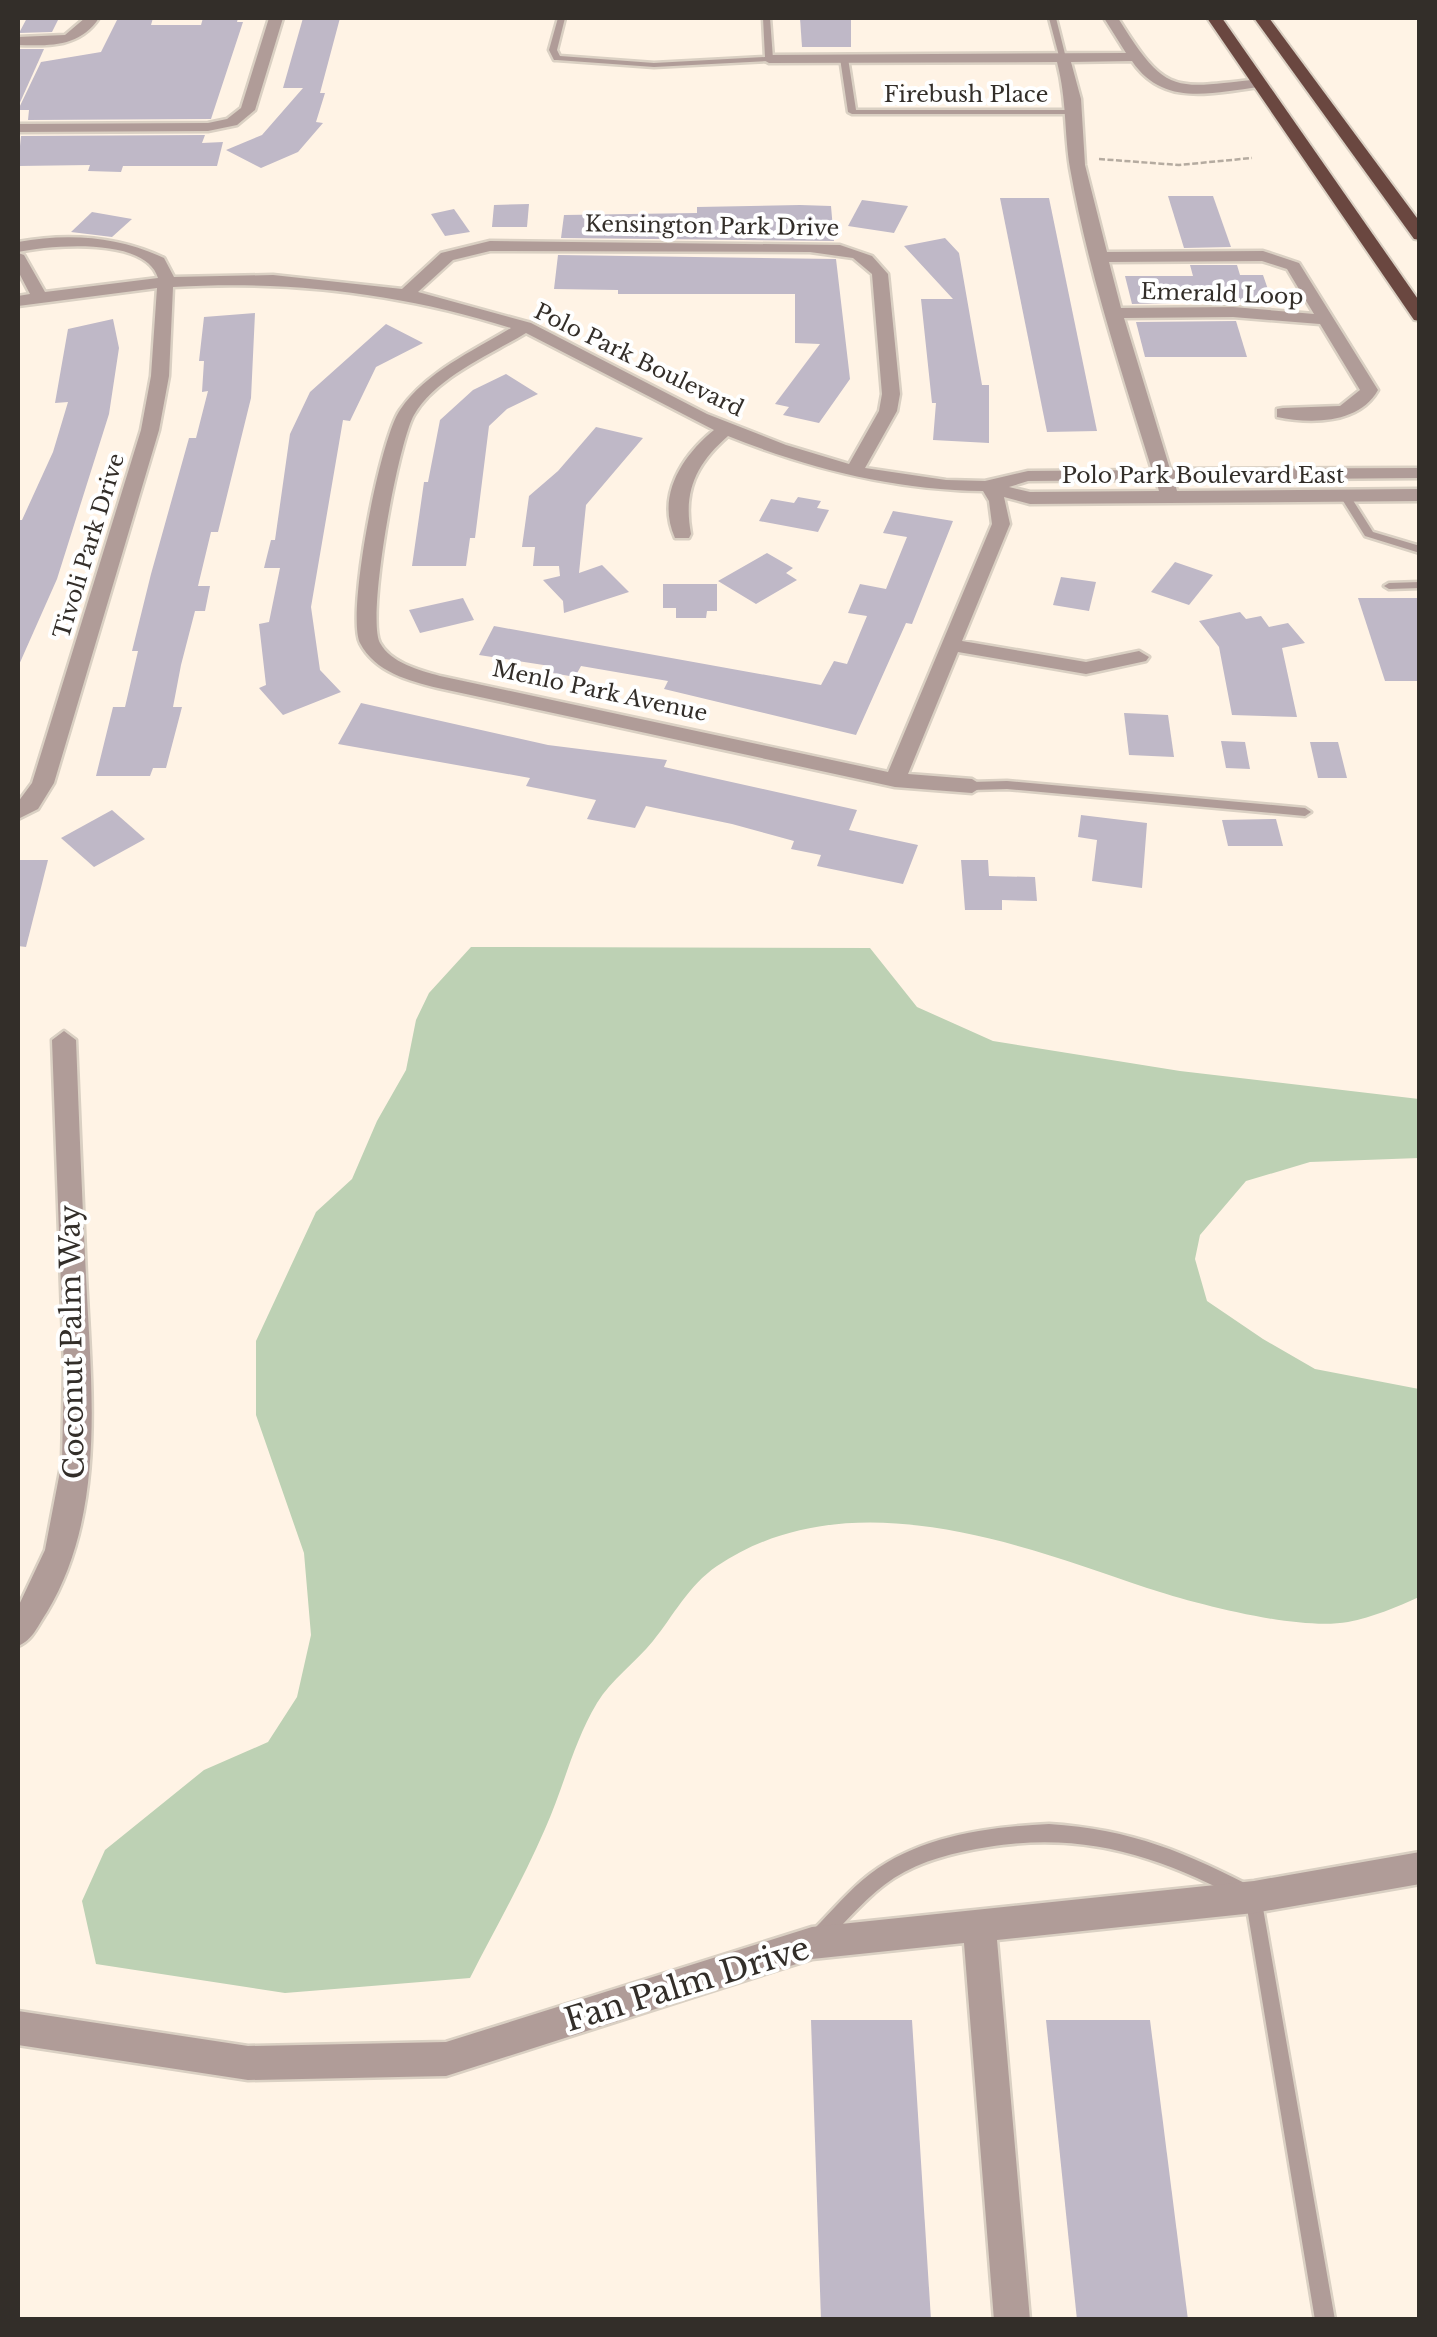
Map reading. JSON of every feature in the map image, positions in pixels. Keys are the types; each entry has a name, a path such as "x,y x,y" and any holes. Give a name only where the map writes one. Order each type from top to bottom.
{"highway":[{"path":"1215,18 1420,316"},
{"path":"1262,18 1420,235"}],"street":[{"path":"18,42 68,38 85,30 92,18"},
{"path":"18,128 200,127 232,122 248,110 276,18"},
{"path":"1111,18 1150,80 1178,90 1260,83"},
{"name":"Emerald Loop","path":"1063,56 1075,112 1077,165 1114,313 1170,497"},
{"path":"769,58 1134,57"},
{"path":"18,247 60,240 127,251 158,261 166,281"},
{"name":"Kensington Park Drive","path":"406,294 439,261 490,246 810,246 852,252 871,262 880,274 891,394 888,411 855,469"},
{"name":"Emerald Loop","path":"1100,257 1281,259 1293,266 1366,379 1368,395 1348,410 1283,413"},
{"path":"18,258 40,297"},
{"name":"Polo Park Boulevard","path":"18,301 166,281 288,282 406,294 525,327 577,350 725,430 777,450 855,469 989,487 1028,476 1420,473"},
{"name":"Tivoli Park Drive","path":"18,812 30,804 43,783 150,430 158,390 166,281"},
{"name":"Emerald Loop","path":"1114,313 1234,312 1328,320"},
{"name":"Menlo Park Avenue","path":"525,327 432,388 400,424 364,614 375,651 400,669 438,682 895,780 972,786"},
{"path":"682,534 677,510 683,474 697,453 725,430"},
{"path":"1335,474 1345,496"},
{"path":"989,487 1001,517"},
{"name":"Polo Park Boulevard East","path":"989,487 1030,498 1420,496"},
{"path":"895,780 1001,517 1030,498"},
{"path":"950,645 1086,668 1140,657"},
{"name":"Coconut Palm Way","path":"18,1632 54,1569 76,1474 78,1411 64,1040"},
{"name":"Fan Palm Drive","path":"18,2028 248,2063 446,2059 812,1943 1254,1897 1420,1868"},
{"path":"979,1925 1012,2320"}],"lane":[{"path":"561,18 552,50 558,58 580,63 654,66 769,58 767,18"},
{"path":"1052,18 1063,56"},
{"name":"Firebush Place","path":"844,58 852,112 1075,112"},
{"path":"1345,496 1368,534 1420,550"},
{"path":"1389,586 1420,585"},
{"path":"972,786 1007,785 1305,812"},
{"path":"812,1943 876,1880 937,1848 1019,1831 1101,1834 1189,1860 1254,1897 1326,2320"}],"path":[{"path":"1077,165 1109,157 1179,165 1252,158"}],"green space":[{"path":"471,947 870,948 917,1007 993,1041 1180,1071 1419,1099 1419,1158 1310,1162 1246,1181 1200,1235 1195,1259 1207,1301 1263,1339 1315,1369 1419,1389 1419,1597 1348,1622 1302,1623 1192,1601 1042,1553 931,1527 875,1523 820,1526 767,1540 717,1566 698,1582 653,1641 597,1703 536,1848 470,1978 285,1993 96,1964 82,1901 105,1850 204,1770 268,1742 297,1697 311,1635 304,1553 256,1415 256,1341 316,1212 352,1179 377,1121 406,1070 416,1020 429,993"}],"building":[{"path":"27,18 59,18 52,32 19,33"},
{"path":"118,18 153,18 151,25 201,25 203,18 238,18 237,22 243,22 211,119 28,120 29,110 18,110 41,62 101,52"},
{"path":"303,18 340,18 320,93 325,93 316,122 323,123 298,152 261,168 226,150 262,135 303,88 283,88"},
{"path":"800,18 851,18 851,47 802,47"},
{"path":"18,49 44,49 18,107"},
{"path":"205,135 202,143 223,142 217,166 123,166 121,172 88,171 90,165 18,166 21,136"},
{"path":"1168,196 1213,196 1231,247 1184,248"},
{"path":"1000,198 1049,198 1097,431 1047,432"},
{"path":"862,200 908,206 894,233 848,226"},
{"path":"529,204 527,227 492,227 494,205"},
{"path":"831,206 834,241 561,238 564,215 697,213 697,207"},
{"path":"454,209 470,232 445,236 431,214"},
{"path":"92,212 132,219 112,237 71,232"},
{"path":"945,238 959,253 982,385 989,385 989,443 933,440 936,403 932,403 921,299 953,299 904,246"},
{"path":"558,255 836,259 850,379 819,423 783,415 789,407 775,404 820,344 795,343 795,294 618,294 618,290 554,289"},
{"path":"1190,265 1237,265 1240,275 1263,275 1272,301 1132,304 1125,276 1193,276"},
{"path":"255,313 251,398 218,532 211,532 198,586 210,586 205,611 195,611 181,665 173,707 182,707 166,768 153,768 150,776 96,776 113,707 125,707 138,651 132,651 151,574 189,438 196,438 208,391 202,392 204,361 199,361 204,317"},
{"path":"113,319 119,348 109,414 57,579 18,667 18,520 22,520 53,452 68,402 55,403 68,329"},
{"path":"1236,321 1247,357 1145,357 1136,322"},
{"path":"386,324 423,343 376,367 350,421 343,420 311,607 320,670 341,692 283,715 259,688 266,685 259,624 269,622 280,568 264,568 271,540 275,540 290,434 310,392"},
{"path":"506,374 538,394 507,409 489,426 475,538 470,538 466,566 412,566 424,482 428,482 440,420 473,390"},
{"path":"596,427 643,438 586,505 579,573 602,565 629,592 564,613 563,601 543,580 560,576 559,566 533,566 535,547 522,547 529,496 558,471"},
{"path":"798,497 821,501 817,508 829,510 818,532 759,521 771,499 794,503"},
{"path":"893,511 953,521 912,624 906,623 856,735 664,689 668,681 581,666 575,677 547,672 550,666 479,655 494,626 821,685 834,661 847,664 867,616 848,613 860,584 886,589 907,537 883,533"},
{"path":"767,553 793,568 786,573 797,580 756,604 718,581"},
{"path":"1175,562 1213,575 1189,605 1151,592"},
{"path":"1061,577 1096,582 1089,611 1053,605"},
{"path":"663,584 717,584 717,611 707,611 706,618 676,618 676,608 663,608"},
{"path":"463,598 474,620 420,633 409,610"},
{"path":"1358,598 1420,598 1420,681 1385,681"},
{"path":"1240,612 1246,619 1261,616 1269,627 1288,623 1305,643 1282,648 1297,717 1232,715 1219,647 1199,621"},
{"path":"361,703 548,745 667,760 664,767 857,810 849,830 918,845 903,884 817,866 821,855 791,849 794,841 646,806 635,828 587,819 596,800 526,786 530,778 338,744"},
{"path":"1124,713 1168,715 1174,757 1129,755"},
{"path":"1221,741 1245,742 1250,769 1226,768"},
{"path":"1310,742 1338,742 1347,778 1318,778"},
{"path":"112,810 145,839 94,867 61,838"},
{"path":"1081,815 1147,823 1142,888 1092,881 1097,840 1078,837"},
{"path":"1276,819 1283,846 1228,846 1222,820"},
{"path":"18,860 48,860 26,947 18,946"},
{"path":"961,860 988,860 989,876 1035,877 1037,901 1002,900 1002,910 965,910"},
{"path":"811,2020 912,2020 931,2320 821,2320"},
{"path":"1046,2020 1150,2020 1188,2320 1077,2320"}]}
